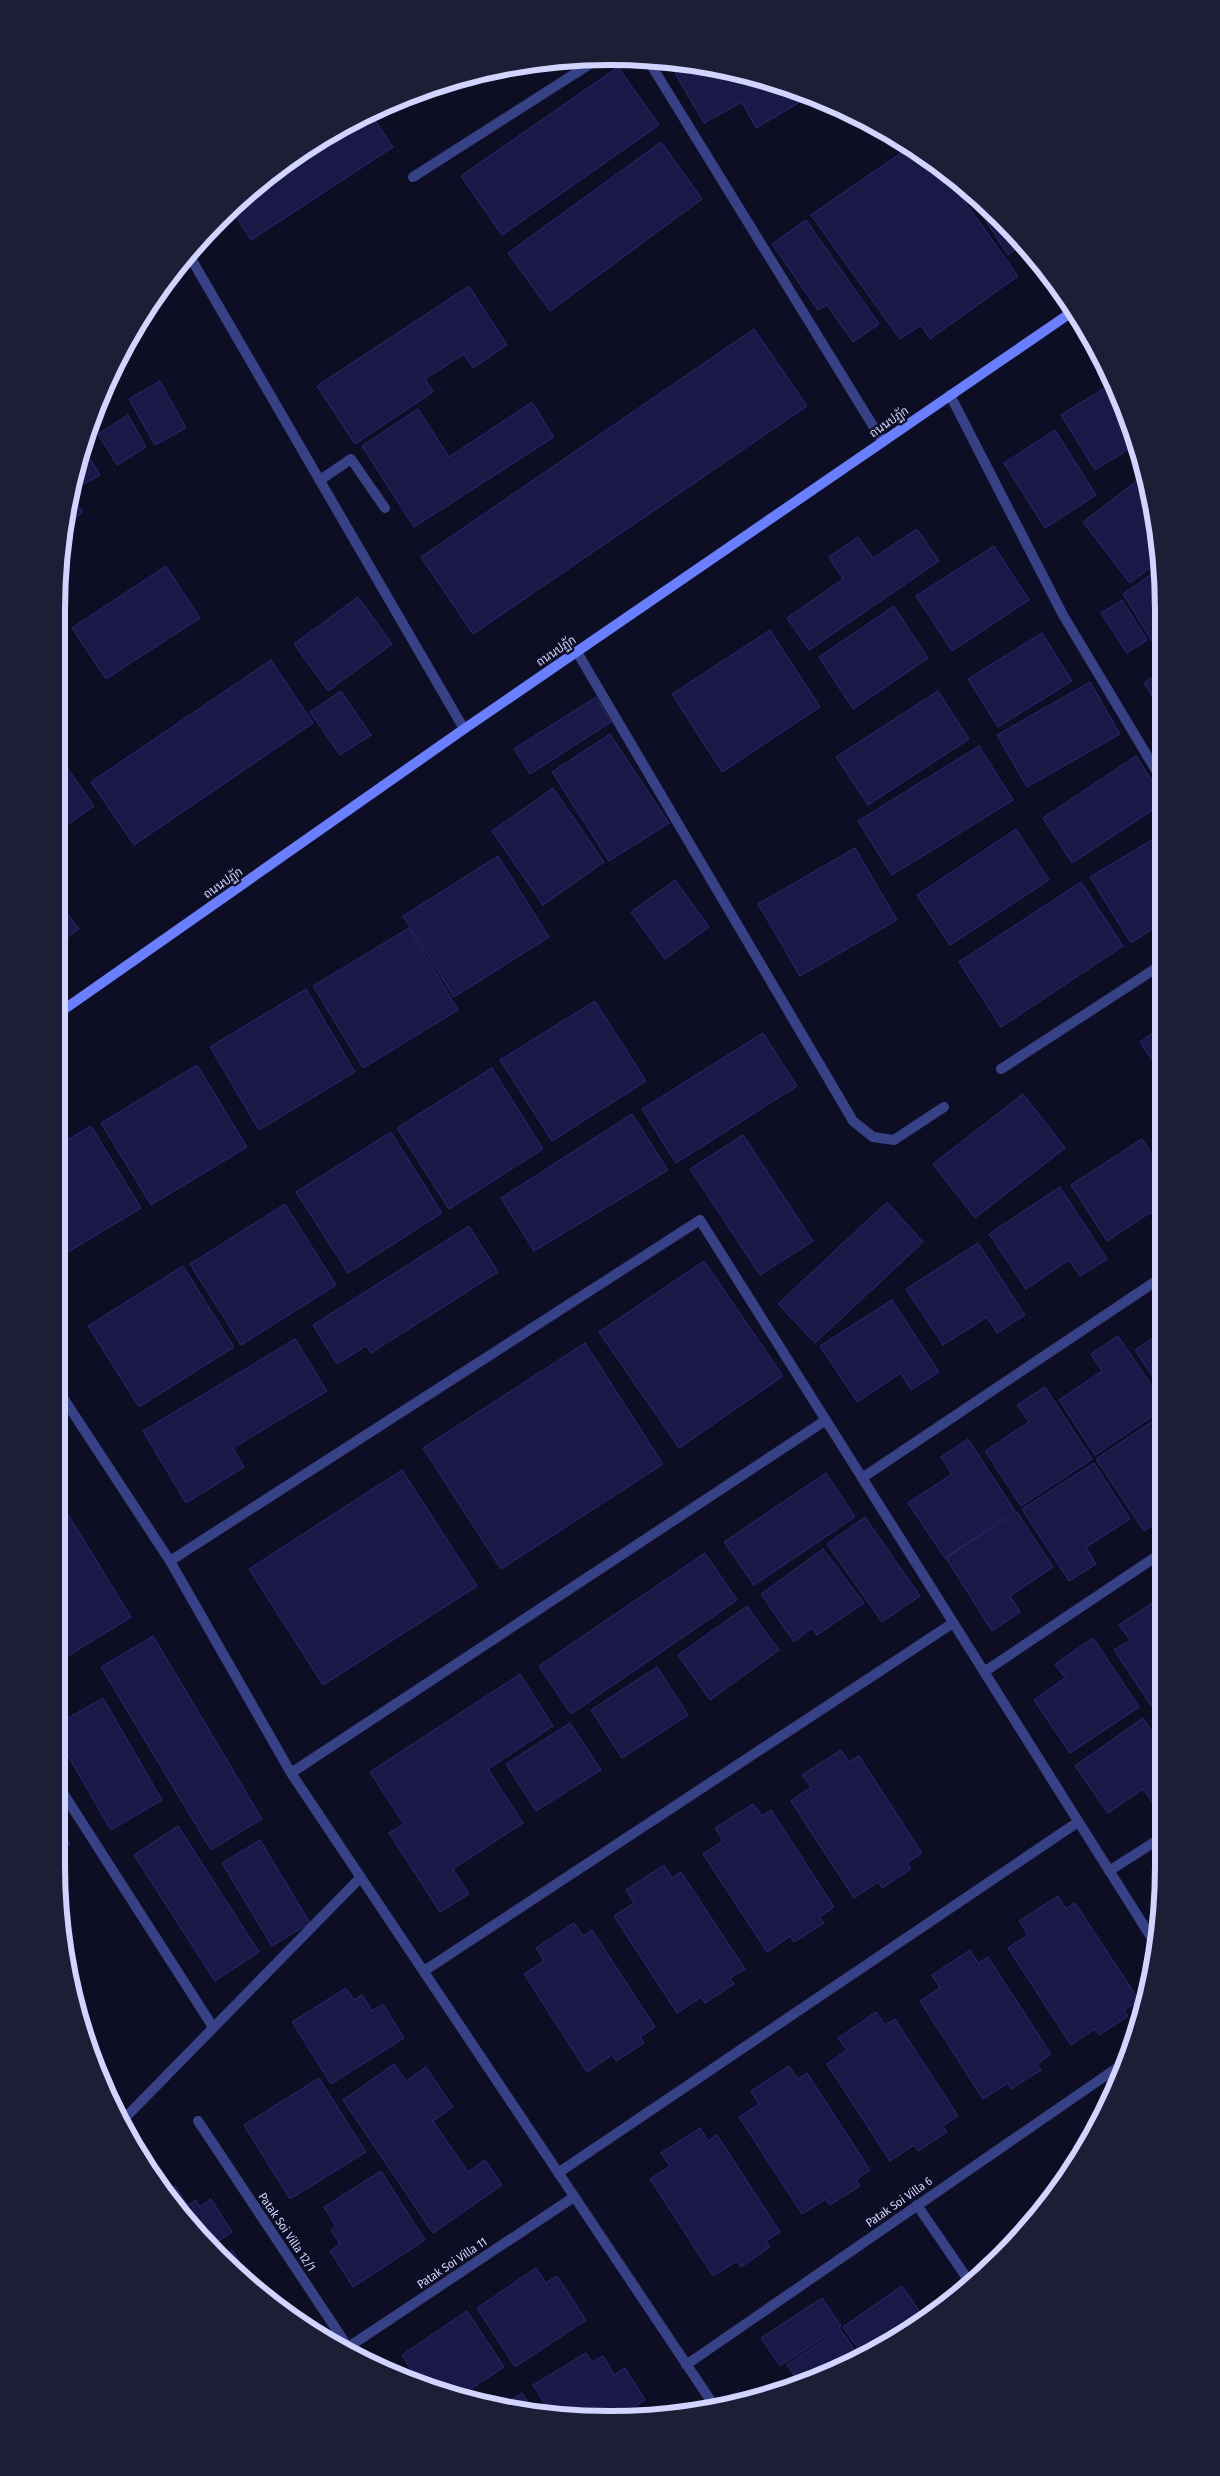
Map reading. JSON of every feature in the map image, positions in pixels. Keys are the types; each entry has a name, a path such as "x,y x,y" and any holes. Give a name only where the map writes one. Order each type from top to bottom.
{"main road":[{"name":"ถนนปฏัก","path":"65,1009 464,729 1068,315"}],"street":[{"path":"413,178 588,66"},
{"path":"652,67 883,442"},
{"path":"192,261 464,729"},
{"path":"950,395 1063,616 1155,769"},
{"path":"320,480 351,459 386,508"},
{"path":"577,652 853,1121 873,1137 894,1140 944,1107"},
{"path":"1001,1069 1155,968"},
{"path":"170,1561 700,1220 1150,1936"},
{"path":"862,1478 1155,1282"},
{"path":"65,1401 170,1561 291,1773 711,2402"},
{"path":"291,1773 826,1420"},
{"path":"984,1672 1155,1557"},
{"path":"424,1971 953,1623"},
{"path":"65,1796 213,2027"},
{"path":"558,2173 1078,1822"},
{"path":"1110,1871 1155,1842"},
{"path":"126,2117 361,1877"},
{"name":"Patak Soi Villa 6","path":"686,2365 1117,2067"},
{"name":"Patak Soi Villa 12/1","path":"198,2121 342,2341"},
{"name":"Patak Soi Villa 11","path":"354,2347 574,2197"},
{"path":"917,2205 967,2278"}],"building":[{"path":"618,67 659,125 502,235 461,176"},
{"path":"680,70 716,75 803,100 756,128 742,102 704,123 675,73"},
{"path":"374,119 393,147 251,240 235,215 278,178 307,157"},
{"path":"661,142 702,199 550,311 508,253"},
{"path":"903,151 956,189 1018,276 930,339 921,325 900,339 811,215"},
{"path":"977,208 1017,248 1008,255"},
{"path":"806,220 879,324 853,342 827,305 818,310 772,244"},
{"path":"469,286 507,345 473,368 464,354 425,379 433,392 355,444 317,386"},
{"path":"754,329 807,406 473,634 421,557"},
{"path":"160,381 186,428 155,445 129,399"},
{"path":"1107,387 1130,448 1095,470 1061,415"},
{"path":"532,402 554,437 414,527 362,446 418,409 449,457"},
{"path":"128,415 146,447 117,465 98,434"},
{"path":"1055,430 1096,495 1045,528 1004,463"},
{"path":"88,456 100,475 79,487"},
{"path":"1139,479 1145,504 1153,566 1130,583 1083,522"},
{"path":"75,502 83,512 73,520"},
{"path":"917,529 939,561 809,650 787,618 843,579 829,557 858,537 873,558"},
{"path":"994,546 1029,600 952,651 916,596"},
{"path":"166,566 200,618 106,679 72,628"},
{"path":"1154,573 1154,644 1123,594"},
{"path":"358,597 392,644 328,691 294,644"},
{"path":"1122,600 1147,640 1127,653 1101,613"},
{"path":"894,606 928,658 853,709 819,657"},
{"path":"770,630 820,707 722,772 672,694"},
{"path":"1042,633 1072,681 998,727 968,679"},
{"path":"271,660 313,723 134,845 91,782"},
{"path":"1155,676 1155,700 1144,683"},
{"path":"1090,682 1120,734 1027,787 997,735"},
{"path":"341,691 371,735 340,755 310,712"},
{"path":"938,691 969,739 868,805 836,757"},
{"path":"596,697 611,722 530,774 514,749"},
{"path":"610,734 669,823 609,861 552,772"},
{"path":"979,746 1013,800 892,875 858,821"},
{"path":"1136,756 1155,785 1155,808 1072,863 1043,818"},
{"path":"65,765 94,806 65,827"},
{"path":"553,788 604,862 543,905 492,831"},
{"path":"1016,829 1049,880 950,945 917,895"},
{"path":"1155,838 1155,927 1131,943 1090,877"},
{"path":"855,848 897,920 800,976 758,904"},
{"path":"498,856 549,937 454,997 403,916"},
{"path":"675,880 709,927 665,959 631,912"},
{"path":"1081,882 1123,946 1001,1027 959,962"},
{"path":"65,910 79,929 65,939"},
{"path":"409,928 458,1010 363,1068 313,986"},
{"path":"306,989 355,1072 259,1130 210,1047"},
{"path":"595,1001 646,1081 552,1141 500,1060"},
{"path":"1155,1031 1155,1064 1140,1042"},
{"path":"763,1033 797,1086 676,1163 642,1109"},
{"path":"197,1065 247,1147 151,1205 101,1123"},
{"path":"492,1068 543,1149 449,1209 397,1128"},
{"path":"1023,1094 1065,1148 975,1218 933,1164"},
{"path":"632,1114 668,1170 534,1251 501,1198"},
{"path":"91,1126 141,1208 65,1254 65,1142"},
{"path":"391,1132 442,1213 348,1273 296,1192"},
{"path":"743,1135 813,1241 760,1275 690,1169"},
{"path":"1142,1139 1155,1159 1155,1218 1151,1212 1107,1241 1071,1185"},
{"path":"1060,1187 1107,1259 1080,1276 1069,1260 1026,1289 989,1234"},
{"path":"887,1202 923,1242 815,1343 778,1304"},
{"path":"285,1204 336,1285 241,1345 190,1264"},
{"path":"469,1226 498,1272 371,1353 366,1346 337,1364 313,1325"},
{"path":"978,1243 1025,1315 997,1333 987,1317 943,1345 906,1289"},
{"path":"704,1261 783,1376 679,1448 599,1332"},
{"path":"183,1266 234,1347 139,1407 88,1326"},
{"path":"892,1300 939,1372 911,1390 901,1373 857,1402 820,1346"},
{"path":"1118,1336 1155,1391 1155,1415 1095,1455 1059,1400 1102,1371 1091,1354"},
{"path":"1155,1337 1155,1380 1135,1350"},
{"path":"295,1339 327,1391 233,1448 244,1467 186,1503 143,1431"},
{"path":"585,1343 663,1464 501,1569 423,1448"},
{"path":"1045,1387 1092,1459 1021,1506 985,1451 1029,1422 1017,1405"},
{"path":"1155,1420 1155,1524 1144,1531 1096,1459"},
{"path":"968,1439 1015,1511 945,1558 908,1503 952,1474 941,1457"},
{"path":"1094,1463 1130,1519 1086,1547 1096,1564 1069,1581 1022,1509"},
{"path":"402,1470 477,1586 323,1685 249,1569"},
{"path":"826,1473 855,1517 754,1585 724,1542"},
{"path":"65,1510 131,1617 68,1656 65,1652"},
{"path":"1017,1512 1053,1567 1010,1596 1020,1612 992,1631 946,1558"},
{"path":"865,1517 920,1596 882,1622 827,1544"},
{"path":"823,1549 864,1603 817,1635 812,1628 794,1642 761,1594"},
{"path":"705,1553 737,1600 571,1714 539,1666"},
{"path":"1155,1601 1155,1705 1152,1707 1114,1650 1130,1640 1119,1625"},
{"path":"747,1606 779,1650 710,1700 678,1655"},
{"path":"153,1636 262,1819 211,1850 101,1667"},
{"path":"1093,1638 1139,1707 1070,1753 1034,1700 1065,1678 1055,1664"},
{"path":"657,1667 688,1715 622,1758 591,1710"},
{"path":"520,1674 553,1726 488,1769 523,1823 453,1869 469,1894 440,1912 389,1833 404,1824 370,1772"},
{"path":"103,1698 162,1800 111,1830 65,1751 65,1720"},
{"path":"1143,1718 1155,1736 1155,1806 1143,1789 1108,1813 1075,1766"},
{"path":"570,1723 601,1770 536,1811 506,1764"},
{"path":"841,1750 849,1762 859,1756 922,1853 907,1863 911,1869 882,1888 878,1882 854,1898 791,1801 811,1787 802,1775"},
{"path":"753,1804 762,1816 771,1810 834,1907 819,1917 824,1923 794,1942 790,1936 767,1952 703,1854 723,1841 715,1828"},
{"path":"178,1826 259,1952 215,1981 134,1855"},
{"path":"65,1835 70,1844 65,1847"},
{"path":"260,1840 310,1923 272,1946 222,1863"},
{"path":"664,1865 672,1878 681,1872 745,1969 730,1978 734,1984 705,2003 701,1997 677,2013 614,1916 634,1903 626,1890"},
{"path":"1058,1896 1066,1909 1075,1903 1138,1999 1124,2010 1128,2016 1099,2035 1095,2029 1071,2045 1008,1948 1028,1935 1019,1921"},
{"path":"574,1923 583,1936 592,1930 655,2027 640,2037 644,2043 616,2061 612,2055 587,2072 524,1974 544,1961 536,1948"},
{"path":"970,1950 978,1963 988,1957 1051,2054 1037,2064 1041,2070 1011,2089 1008,2083 983,2099 920,2001 940,1988 932,1975"},
{"path":"346,1988 354,2000 362,1995 372,2011 383,2004 404,2038 331,2084 292,2022"},
{"path":"876,2012 885,2025 895,2019 958,2116 943,2126 947,2132 918,2151 914,2145 890,2161 827,2064 847,2050 838,2038"},
{"path":"394,2064 406,2081 426,2067 453,2107 433,2121 468,2172 485,2160 502,2185 433,2233 343,2100"},
{"path":"789,2066 798,2079 807,2073 870,2170 856,2180 860,2186 830,2205 826,2199 802,2214 739,2117 759,2104 751,2091"},
{"path":"319,2078 366,2152 290,2199 244,2125"},
{"path":"700,2128 708,2141 717,2135 780,2232 766,2241 770,2247 741,2267 737,2261 713,2276 650,2179 670,2166 661,2153"},
{"path":"381,2171 425,2240 353,2287 330,2251 340,2244 331,2230 336,2226 324,2207"},
{"path":"175,2186 188,2205 196,2200 200,2207 211,2199 232,2232 217,2242 200,2225 171,2188"},
{"path":"232,2250 245,2270 227,2253"},
{"path":"536,2268 546,2283 557,2276 586,2320 515,2367 477,2308"},
{"path":"902,2286 921,2313 859,2350 843,2327"},
{"path":"822,2298 841,2326 780,2366 761,2338"},
{"path":"467,2311 504,2367 467,2391 415,2375 402,2355"},
{"path":"840,2329 856,2352 819,2370 796,2378 787,2365"},
{"path":"586,2353 592,2362 603,2356 614,2375 625,2368 645,2400 629,2410 574,2410 546,2407 533,2385"},
{"path":"522,2393 530,2405 509,2402"}]}
